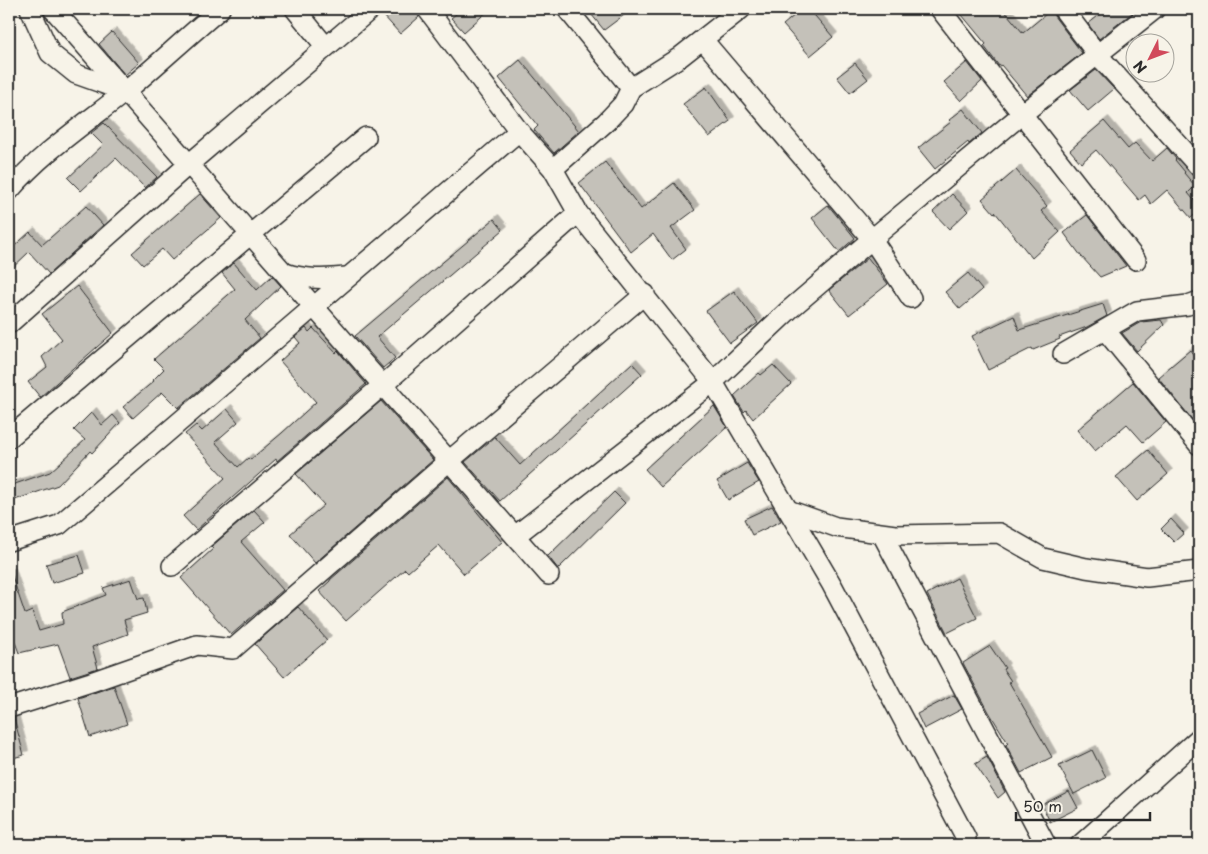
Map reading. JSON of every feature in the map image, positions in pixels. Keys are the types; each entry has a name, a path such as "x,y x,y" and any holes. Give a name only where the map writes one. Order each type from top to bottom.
{"street":[{"path":"30,9 50,52 56,58 76,74 126,91"},
{"path":"9,191 24,173 126,91 220,9"},
{"path":"295,9 326,47"},
{"path":"9,324 189,164 371,9"},
{"path":"427,9 519,130 552,169 578,213 714,382 832,585 966,838"},
{"path":"567,9 631,88"},
{"path":"552,169 606,122 623,104 631,88 680,57 740,9"},
{"path":"940,9 1136,260"},
{"path":"1063,9 1097,54 1199,167"},
{"path":"515,536 714,382 789,310 872,239 1097,54 1155,9"},
{"path":"63,12 126,91 189,164 549,575"},
{"path":"703,40 872,239 911,298"},
{"path":"9,541 60,525 519,130"},
{"path":"9,438 366,137"},
{"path":"172,566 383,385 578,213"},
{"path":"284,273 296,277 311,278 347,277"},
{"path":"9,708 197,645 233,648 645,294"},
{"path":"1063,354 1137,312 1188,305 1199,301"},
{"path":"1105,330 1199,445"},
{"path":"788,510 836,527 895,536 1000,533 1043,558 1086,568 1147,577 1199,571"},
{"path":"882,534 1046,845"},
{"path":"1080,845 1199,738"}],"building":[{"path":"391,9 416,9 419,17 400,34 383,15"},
{"path":"462,9 490,9 464,32 451,18"},
{"path":"587,9 632,9 604,30"},
{"path":"802,9 809,9 833,37 810,56 783,25"},
{"path":"957,9 1003,9 1023,33 1052,9 1054,16 1082,53 1027,96 1001,65 999,66 984,46 986,44"},
{"path":"1107,9 1137,9 1099,39 1088,24"},
{"path":"112,32 139,63 125,75 99,44"},
{"path":"520,60 579,131 554,153 534,130 538,126 499,78"},
{"path":"967,62 982,81 961,101 944,82"},
{"path":"855,63 868,79 850,93 837,77"},
{"path":"1096,70 1114,89 1088,111 1070,90"},
{"path":"706,87 730,121 709,137 683,104"},
{"path":"963,109 982,133 935,169 918,148 951,122 949,120"},
{"path":"1104,121 1128,149 1135,143 1152,161 1167,148 1195,186 1188,193 1199,206 1199,211 1191,218 1167,190 1151,204 1145,195 1139,200 1096,150 1081,163 1070,150"},
{"path":"104,123 157,177 145,188 116,158 81,191 68,178 103,145 91,133"},
{"path":"605,162 641,209 674,183 695,210 671,228 686,249 672,260 653,234 631,252 579,183"},
{"path":"1016,170 1047,206 1041,211 1060,232 1032,258 995,212 982,199"},
{"path":"200,194 221,218 172,260 162,249 143,265 132,253"},
{"path":"952,194 968,211 949,229 933,212"},
{"path":"828,205 855,238 839,252 812,218"},
{"path":"86,206 103,225 49,274 29,252 9,271 9,251 30,232 42,245"},
{"path":"1087,215 1126,266 1100,277 1081,256 1064,233"},
{"path":"494,219 503,230 377,337 395,358 383,368 355,336"},
{"path":"868,258 888,284 849,315 829,290"},
{"path":"234,263 257,290 272,276 281,286 245,320 260,338 178,408 162,392 133,418 123,407 154,381 164,369 154,359 235,289 222,273"},
{"path":"968,273 982,290 960,309 945,292"},
{"path":"77,286 113,333 40,397 28,382 47,367 42,357 62,339 42,314"},
{"path":"734,291 758,323 730,343 706,311"},
{"path":"1103,304 1107,316 1087,327 1059,337 1060,339 1033,350 1032,348 988,370 972,336 1014,316 1019,330"},
{"path":"1161,320 1164,325 1137,351 1122,333 1141,322"},
{"path":"306,328 309,332 313,328 336,353 338,351 366,384 277,461 276,459 196,530 183,516 225,478 185,434 196,425 202,431 227,409 238,422 215,442 238,467 248,458 250,460 282,433 316,402 280,361 300,343 295,337"},
{"path":"1190,350 1199,362 1199,428 1158,377"},
{"path":"632,363 642,374 500,501 465,462 495,437 520,465"},
{"path":"773,365 791,384 753,419 746,410 744,412 734,396 759,373 761,375"},
{"path":"1133,382 1166,422 1143,442 1127,424 1095,451 1077,430"},
{"path":"381,401 433,460 315,563 290,534 324,505 296,474"},
{"path":"714,406 727,427 661,487 645,469"},
{"path":"92,412 102,425 113,415 120,423 58,485 9,502 9,486 50,472 85,440 74,430"},
{"path":"1148,450 1168,474 1137,501 1116,477"},
{"path":"747,463 759,482 728,500 717,481"},
{"path":"448,477 502,542 464,574 439,545 408,572 405,569 346,621 319,591"},
{"path":"614,492 625,503 558,569 548,556"},
{"path":"772,506 781,521 752,535 744,519"},
{"path":"254,510 265,522 241,542 283,590 231,635 181,578 213,549 211,547"},
{"path":"1171,519 1184,533 1174,542 1161,529"},
{"path":"79,555 85,573 52,583 46,564"},
{"path":"9,573 11,573 25,614 32,611 39,631 63,624 62,612 106,595 103,588 131,579 138,599 144,598 147,613 124,620 128,634 92,647 98,668 70,677 58,644 19,653 9,626"},
{"path":"957,578 977,618 947,633 927,594"},
{"path":"298,607 327,640 284,677 255,644"},
{"path":"990,646 1005,668 1003,669 1011,681 1009,682 1052,757 1021,773 1006,745 1008,743 963,663"},
{"path":"114,686 127,724 90,737 78,698"},
{"path":"954,695 962,709 924,729 917,714"},
{"path":"14,718 24,755 9,759 9,719"},
{"path":"1092,750 1106,778 1074,794 1059,766"},
{"path":"987,757 1005,792 998,798 975,764"},
{"path":"1069,791 1078,808 1050,822 1042,805"}]}
